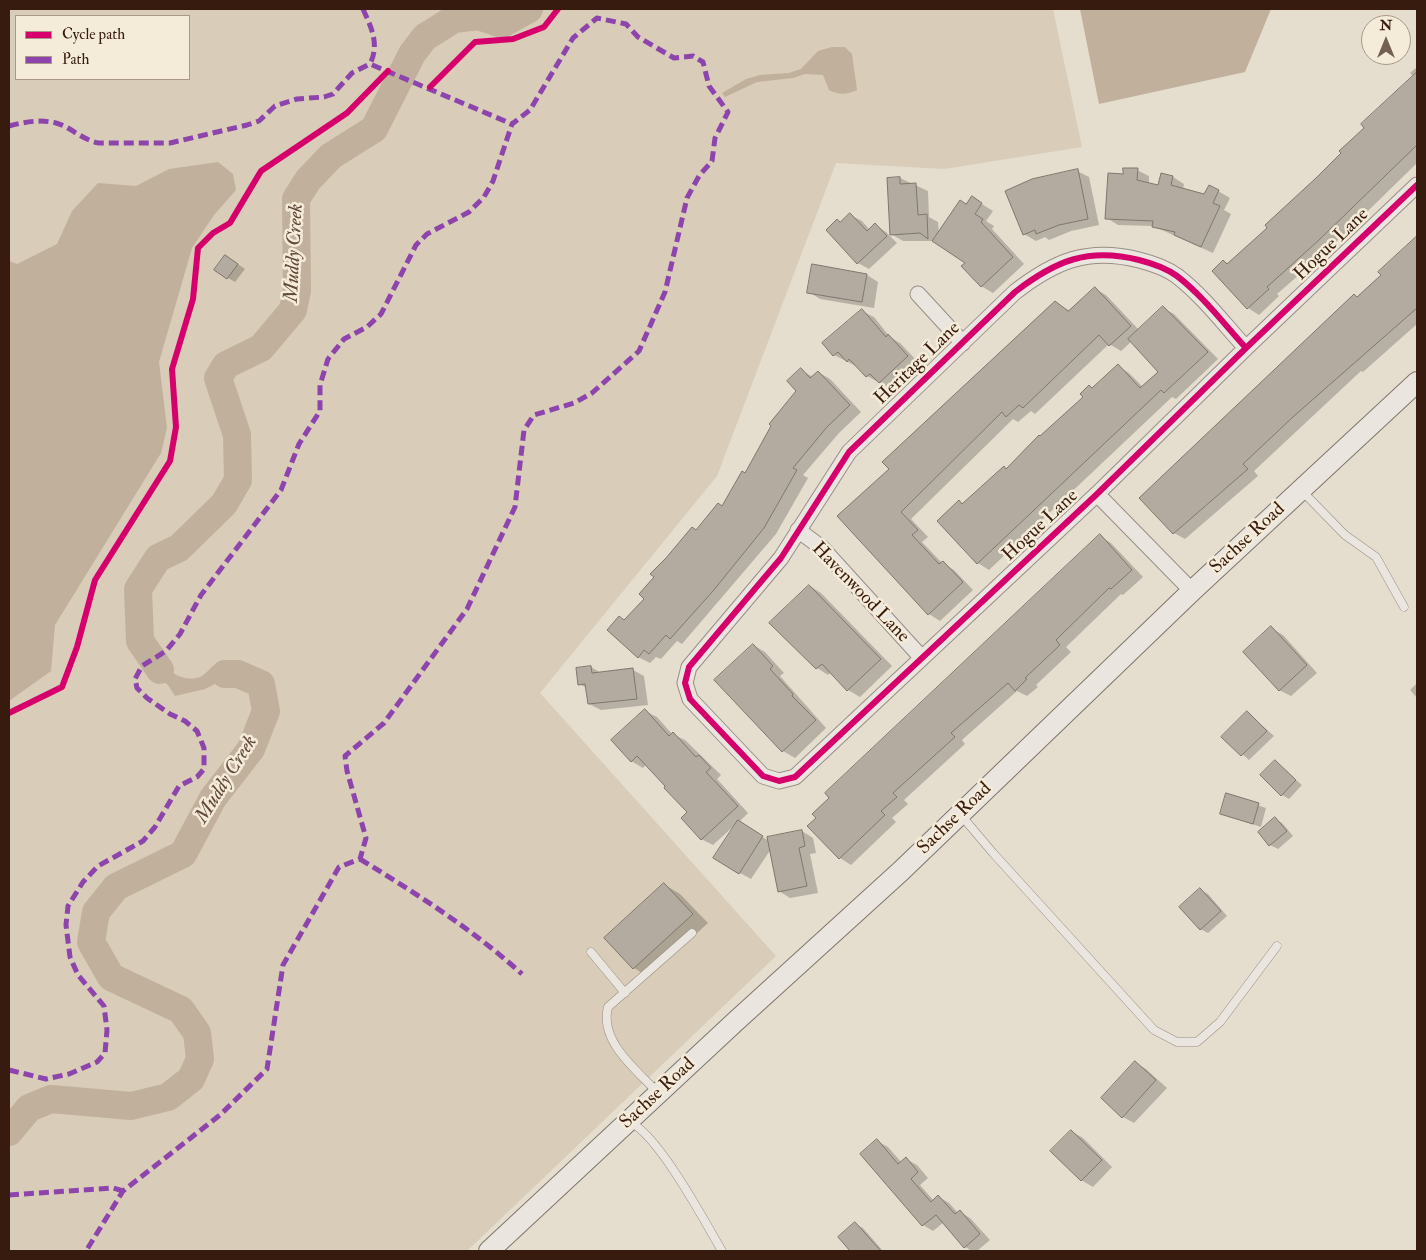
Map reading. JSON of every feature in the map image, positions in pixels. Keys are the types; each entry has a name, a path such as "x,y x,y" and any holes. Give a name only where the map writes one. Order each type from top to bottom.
{"main road":[{"name":"Sachse Road","path":"489,1251 960,814 1192,591 1417,382"}],"street":[{"name":"Hogue Lane","path":"685,683 690,699 757,770 770,780 787,780 801,771 1097,494 1246,348 1417,185"},
{"name":"Heritage Lane","path":"685,683 689,667 781,558 849,452 1015,292 1038,274 1064,261 1091,254 1121,255 1150,263 1176,276 1246,348"},
{"path":"918,294 963,343"},
{"path":"1097,494 1192,591"},
{"name":"Havenwood Lane","path":"798,530 822,548 921,657"}],"lane":[{"path":"1301,490 1345,535 1376,557 1404,607"},
{"path":"960,814 992,854 1154,1030 1177,1042 1198,1042 1220,1022 1277,946"},
{"path":"658,1093 610,1040 604,1020 608,1008 692,933"},
{"path":"591,952 625,992"},
{"path":"628,1121 645,1133 688,1192 722,1251"}],"shaded area":[{"path":"9,9 1053,9 1082,147 944,169 836,163 717,476 540,693 776,956 467,1251 9,1251"},
{"path":"1080,9 1271,9 1245,72 1099,104"},
{"path":"832,47 845,47 852,54 857,90 846,94 836,93 829,90 823,75 805,74 793,78 757,82 725,97 722,93 746,79 760,75 789,73 801,69 818,51"},
{"path":"218,162 233,174 236,190 214,215 192,248 159,362 167,428 161,453 55,625 51,671 9,701 9,261 17,264 57,244 72,211 98,183 136,186 169,169"},
{"path":"145,632 147,641 158,659 174,673 192,678 202,676 214,665 242,666 263,674 261,684 252,692 221,681 205,689 175,696 168,685 151,672 137,646"}],"building":[{"path":"1417,72 1417,145 1319,240 1267,287 1269,289 1247,309 1212,271 1223,260 1227,264 1267,228 1265,225 1316,178 1341,153 1339,151 1364,128 1361,124"},
{"path":"1123,168 1138,168 1137,180 1158,185 1161,173 1173,176 1171,185 1204,194 1209,185 1219,190 1213,203 1220,206 1201,247 1174,235 1175,232 1152,227 1153,221 1105,219 1108,173 1123,174"},
{"path":"1078,169 1088,219 1059,225 1036,234 1035,230 1023,235 1005,191 1032,179"},
{"path":"900,177 900,184 916,183 918,215 927,214 928,239 920,233 890,235 887,178"},
{"path":"972,196 982,203 975,214 983,219 981,222 1013,257 981,287 961,266 965,263 932,241 960,200 966,204"},
{"path":"850,213 867,231 875,223 887,236 857,264 826,230 837,219 840,222"},
{"path":"1417,236 1417,308 1294,416 1243,464 1248,469 1173,534 1139,498 1354,294 1357,297 1381,275 1378,272"},
{"path":"225,255 238,264 227,279 214,270"},
{"path":"812,264 867,274 862,302 807,293"},
{"path":"1095,287 1131,326 1109,346 1099,335 1023,408 1019,405 1006,417 1002,412 901,512 918,530 912,535 939,564 943,561 963,582 928,615 837,516 889,469 882,462 1055,301 1068,311"},
{"path":"1163,306 1208,352 1164,393 1161,390 977,564 937,521 959,500 962,504 1004,466 1006,469 1039,435 1083,397 1080,394 1089,385 1092,388 1118,364 1140,388 1158,372 1128,339"},
{"path":"862,309 886,337 888,334 908,356 879,383 870,374 866,377 849,359 847,362 838,352 833,356 822,343"},
{"path":"801,368 810,378 818,371 850,405 827,427 793,468 797,470 764,528 713,591 670,639 666,635 649,654 644,650 638,658 607,630 619,616 624,620 644,599 639,594 654,577 650,574 692,527 696,530 718,503 722,506 742,471 745,473 771,426 769,424 796,391 787,381"},
{"path":"1100,534 1132,570 1111,589 1109,588 1056,640 1060,645 1025,678 1027,679 1015,691 1008,683 951,733 955,737 893,793 897,797 881,811 885,815 839,859 807,826 816,818 812,814 829,798 825,793"},
{"path":"809,585 881,659 847,691 822,664 816,669 769,623"},
{"path":"1271,626 1307,665 1279,691 1243,652"},
{"path":"753,644 773,666 770,669 793,694 792,696 816,720 782,752 714,680"},
{"path":"591,666 592,673 633,668 637,699 588,704 585,684 578,685 576,668"},
{"path":"645,709 669,736 673,732 696,757 699,755 711,768 706,772 738,806 701,840 681,818 687,812 664,788 665,786 637,756 631,762 611,740"},
{"path":"1247,711 1267,731 1241,756 1221,737"},
{"path":"1275,760 1296,780 1281,796 1260,775"},
{"path":"1226,793 1259,803 1253,824 1220,814"},
{"path":"1275,817 1287,831 1269,846 1258,832"},
{"path":"738,820 763,836 739,874 713,858"},
{"path":"802,830 805,846 799,848 807,886 778,892 767,837"},
{"path":"664,883 693,914 633,969 604,938"},
{"path":"1200,888 1221,911 1200,930 1179,907"},
{"path":"1135,1061 1156,1080 1122,1118 1101,1098"},
{"path":"1071,1130 1102,1160 1081,1181 1050,1151"},
{"path":"877,1139 898,1164 906,1157 918,1172 911,1179 931,1202 938,1195 955,1214 960,1210 980,1234 964,1248 936,1215 922,1226 860,1154"},
{"path":"855,1222 881,1251 850,1251 838,1237"}],"waterway":[{"name":"Muddy Creek","path":"160,670 140,641 138,589 158,558 179,548 224,504 238,480 237,435 218,378 226,365 261,348 293,310 297,290 296,199 308,180 331,156 374,129 412,54 425,37 454,19 478,16 502,24 529,9"},
{"name":"Muddy Creek","path":"9,1132 29,1108 51,1099 131,1106 168,1097 191,1079 200,1059 197,1033 181,1010 111,977 91,942 96,912 116,887 183,854 213,798 251,749 266,711 261,684 238,674 225,674"}],"marked path":[{"path":"363,9 374,43 373,57 370,64"},
{"path":"9,1070 46,1079 69,1074 97,1062 105,1053 107,1030 104,1006 78,975 70,957 66,925 68,906 83,882 98,866 143,841 155,827 179,786 197,777 204,769 204,748 197,731 185,721 170,714 147,698 137,688 135,679 142,666 166,651 180,634 201,595 281,490 299,444 320,411 320,385 328,359 344,339 367,327 381,314 416,245 427,234 469,212 484,197 493,181 512,124 530,110 573,38 597,18 626,24 638,37 674,58 693,56 703,62 709,86 728,112 715,138 712,161 699,176 687,198 665,292 639,351 592,393 574,403 534,415 524,430 515,507 467,609 384,723 345,756 347,771 366,838 360,859 339,867 283,965 267,1069 220,1115 123,1191 86,1251"},
{"path":"9,126 44,121 56,123 99,143 170,143 259,121 275,106 297,99 324,97 333,94 352,73 370,64 512,124"},
{"path":"360,859 464,927 522,974"},
{"path":"9,1195 113,1188 123,1191"}],"cycle path":[{"path":"430,87 475,42 513,39 544,27 558,9"},
{"path":"9,713 62,687 77,647 95,580 170,461 176,427 172,369 193,299 198,248 213,233 230,223 261,171 347,113 388,71"},
{"path":"1246,348 1196,292 1177,276 1158,266 1121,256 1104,255 1088,256 1073,260 1044,272 1015,292 849,452 781,558 689,667 685,683 690,699 763,776 779,781 795,777 1097,494 1246,348 1417,185"}]}
